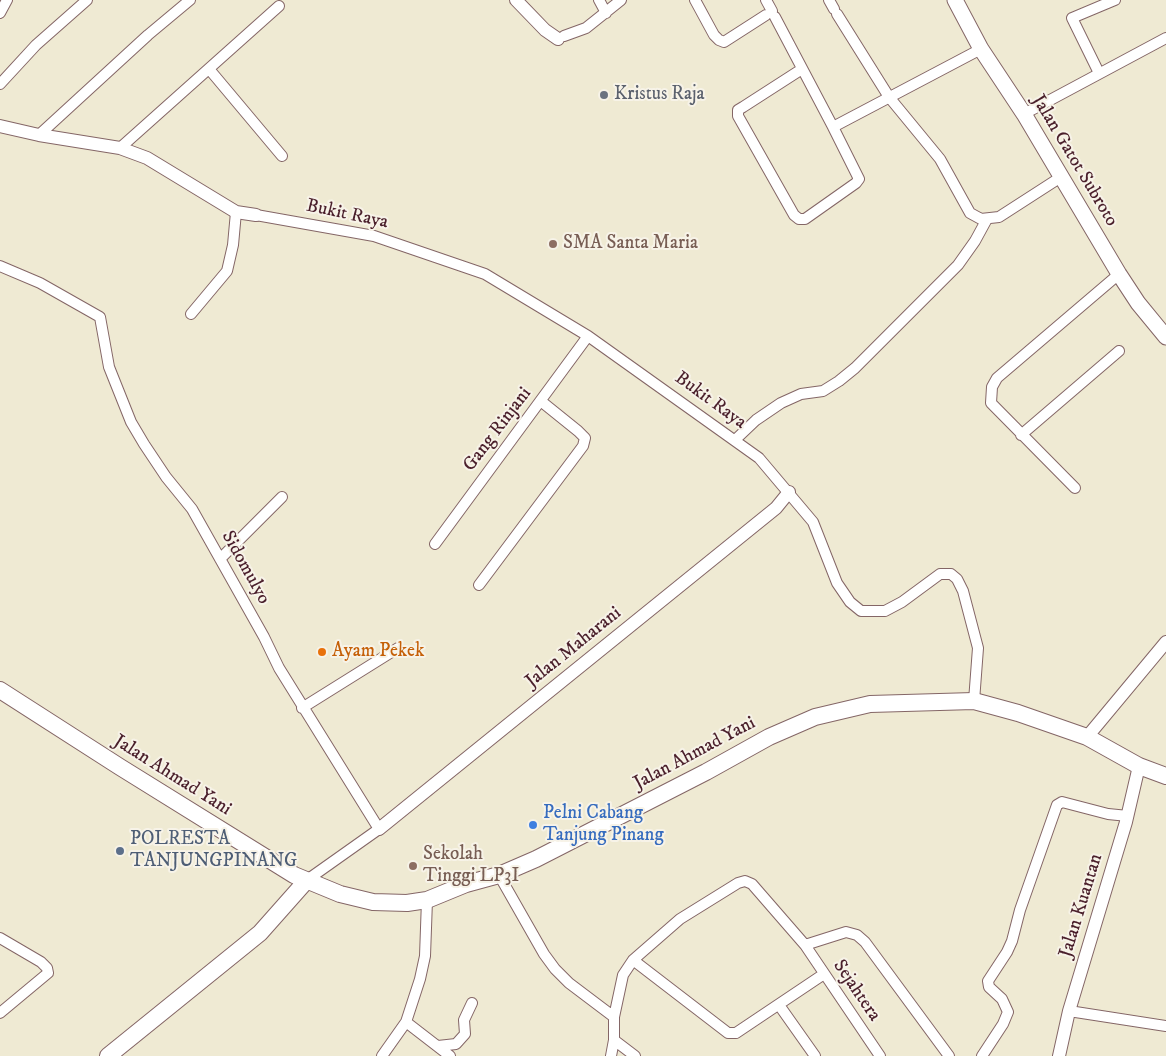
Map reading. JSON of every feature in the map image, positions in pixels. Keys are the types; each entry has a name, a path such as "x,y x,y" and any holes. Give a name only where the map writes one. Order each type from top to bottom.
{"highway":[{"name":"Jalan Ahmad Yani","path":"0,690 262,855 307,880 340,894 372,902 406,903 427,900 466,884 499,875 698,776 769,737 815,718 870,704 974,701 1018,713 1087,737 1140,766 1166,776"},
{"path":"108,1056 260,933 307,880"}],"main road":[{"name":"Jalan Gatot Subroto","path":"955,0 981,49 1024,114 1119,274 1138,303 1166,337"}],"street":[{"path":"0,13 7,0"},
{"path":"0,84 36,45 87,0"},
{"path":"39,135 148,35 190,0"},
{"path":"516,0 545,30 561,38 586,28 606,14 621,0"},
{"path":"599,0 606,14"},
{"path":"695,0 714,35 724,42 771,14"},
{"path":"766,0 771,14 802,69 859,178 856,183 805,219 799,219 794,215 738,116 738,110 743,106 802,69"},
{"path":"1099,73 1072,18 1115,0"},
{"path":"120,148 279,6"},
{"path":"833,7 889,98 940,158 970,213 981,219 999,217 1061,177"},
{"path":"1024,114 1166,38"},
{"path":"833,127 981,49"},
{"path":"208,69 282,156"},
{"path":"0,126 39,135 120,148 147,158 236,212 256,215"},
{"path":"191,314 227,271 232,253 236,212"},
{"name":"Bukit Raya","path":"256,215 374,236 485,274 588,336 758,458 813,522 837,583 850,602 861,611 885,611 902,602 940,574 951,574 957,579 963,591 978,648 974,701"},
{"path":"735,440 756,420 780,403 801,394 823,391 855,368 958,264 975,241 987,219"},
{"name":"Sidomulyo","path":"0,266 40,283 100,317 110,367 132,422 166,477 192,509 302,708 379,829"},
{"path":"1075,488 991,403 992,387 997,378 1119,274"},
{"name":"Gang Rinjani","path":"435,544 542,402 588,336"},
{"path":"1021,435 1119,352"},
{"path":"479,584 583,446 585,438 578,430 542,402"},
{"name":"Jalan Maharani","path":"379,829 776,508 789,492"},
{"path":"220,559 282,498"},
{"path":"1087,737 1166,642"},
{"path":"302,708 398,648"},
{"name":"Jalan Kuantan","path":"1059,1056 1069,1012 1128,816 1140,766"},
{"path":"982,1056 1004,1024 1008,1012 1002,999 989,987 988,981 1012,941 1020,910 1057,805 1062,802 1108,814 1128,816"},
{"path":"307,880 379,829"},
{"path":"499,875 544,954 555,969 569,983 614,1016"},
{"name":"Sejahtera","path":"633,960 680,919 738,883 745,881 752,884 805,945 880,1056"},
{"path":"382,1056 406,1022 420,979 425,956 427,900"},
{"path":"805,945 846,932 857,935 865,942 949,1056"},
{"path":"0,938 41,962 47,968 48,973 0,1013"},
{"path":"611,1056 614,1040 614,1016 623,975 633,960 728,1033 736,1033 824,974"},
{"path":"438,1046 456,1044 465,1034 464,1020 472,1002"},
{"path":"778,1005 815,1056"},
{"path":"1069,1012 1166,1026"},
{"path":"406,1022 450,1056"},
{"path":"614,1040 635,1056"}],"place":[{"name":"Kristus Raja","path":"604,95"},
{"name":"SMA Santa Maria","path":"553,244"},
{"name":"Ayam Pekek","path":"322,652"},
{"name":"Pelni Cabang Tanjung Pinang","path":"533,825"},
{"name":"POLRESTA TANJUNGPINANG","path":"120,851"},
{"name":"Sekolah Tinggi LP3I","path":"413,866"}]}
